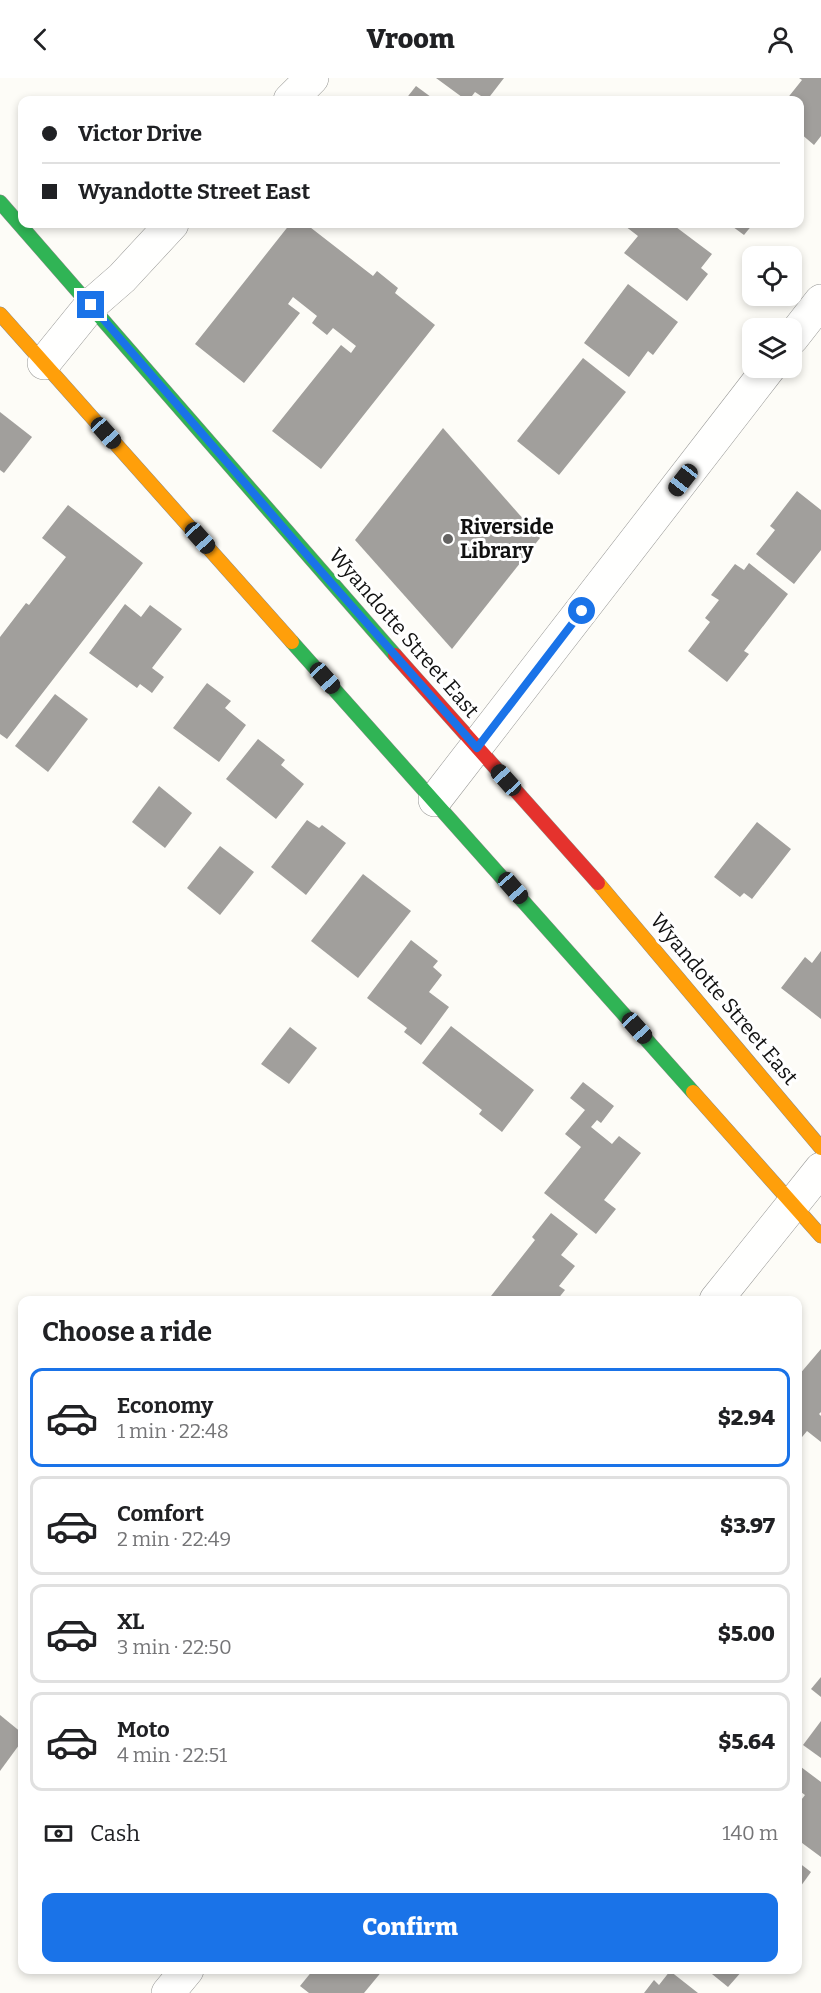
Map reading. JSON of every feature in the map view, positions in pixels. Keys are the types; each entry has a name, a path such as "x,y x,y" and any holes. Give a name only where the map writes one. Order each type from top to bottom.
{"main road":[{"name":"Wyandotte Street East","path":"0,202 18,222"},
{"name":"Wyandotte Street East","path":"23,228 327,578 606,892 821,1148"},
{"path":"0,314 821,1236"}],"street":[{"path":"294,96 312,78"},
{"path":"44,363 91,305 122,278 168,228"},
{"path":"802,325 821,301"},
{"path":"435,800 762,378"},
{"path":"719,1296 821,1169"},
{"path":"168,1993 184,1974"}],"building":[{"path":"436,78 504,78 490,96 481,96 475,92 472,96 461,96"},
{"path":"799,78 821,78 821,136 814,145 804,136 804,96 789,96 802,80"},
{"path":"416,86 430,96 408,96"},
{"path":"287,228 311,228 373,276 377,271 398,288 395,293 435,325 321,469 272,431 341,345 351,353 356,346 333,328 327,335 312,323 317,316 293,297 288,304 300,313 244,383 195,344"},
{"path":"628,228 677,228 712,254 701,268 708,274 687,301 624,253 638,236"},
{"path":"734,228 750,228 744,235"},
{"path":"628,284 678,322 653,355 648,351 629,377 584,343"},
{"path":"583,358 626,392 559,475 517,441"},
{"path":"0,412 32,437 4,473 0,470"},
{"name":"Riverside Library","path":"443,428 540,538 452,649 355,540"},
{"path":"797,491 821,510 821,550 794,584 756,554 775,530 770,526"},
{"path":"68,505 143,563 7,739 0,734 0,637 26,603 29,605 66,557 42,538"},
{"path":"749,563 788,594 744,651 749,654 727,682 688,651 710,622 705,618 719,600 711,595 735,564 744,570"},
{"path":"125,604 141,617 150,605 182,629 152,668 164,677 152,693 140,684 137,688 89,653"},
{"path":"207,683 231,701 225,708 246,725 219,762 173,728"},
{"path":"55,694 88,719 48,772 15,746"},
{"path":"258,739 285,760 281,765 304,784 276,819 226,779"},
{"path":"159,786 192,813 165,848 132,822"},
{"path":"307,820 319,828 322,825 346,843 306,895 271,867"},
{"path":"757,822 791,849 752,899 744,893 740,897 714,877"},
{"path":"220,846 254,872 220,915 187,888"},
{"path":"363,874 411,911 358,978 311,941"},
{"path":"411,940 438,961 433,967 442,975 429,992 449,1007 421,1045 404,1032 407,1028 367,998"},
{"path":"821,951 821,1019 781,988 805,957 812,963"},
{"path":"451,1026 534,1090 502,1132 479,1114 482,1110 422,1063"},
{"path":"290,1027 317,1048 289,1084 261,1064"},
{"path":"583,1082 614,1106 601,1123 597,1120 591,1127 612,1144 619,1136 641,1153 604,1200 616,1209 596,1234 544,1193 581,1147 565,1134 585,1110 570,1098"},
{"path":"551,1213 578,1234 561,1255 575,1266 559,1286 565,1290 560,1296 491,1296 535,1240 532,1237"},
{"path":"821,1349 821,1412 819,1414 821,1416 821,1442 807,1431 802,1437 802,1371"},
{"path":"821,1677 821,1697 811,1689"},
{"path":"0,1715 18,1730 18,1746 0,1771"},
{"path":"821,1721 821,1758 803,1745"},
{"path":"802,1768 821,1782 821,1857 802,1843 802,1799 805,1795 802,1793"},
{"path":"802,1865 811,1872 802,1884"},
{"path":"310,1974 380,1974 364,1993 309,1993 300,1986"},
{"path":"668,1974 674,1974 698,1993 644,1993 654,1980 659,1985"},
{"path":"712,1974 739,1974 728,1987"}],"traffic: fast":[{"path":"0,202 18,223"},
{"path":"23,228 395,655"},
{"path":"292,642 693,1092"}],"traffic: slow":[{"path":"0,314 292,642"},
{"path":"598,883 821,1148"},
{"path":"693,1092 821,1236"}],"traffic: jam":[{"path":"395,655 598,883"}],"place":[{"name":"Riverside Library","path":"448,539"}],"route":[{"path":"91,305 477,748 582,611"}]}
